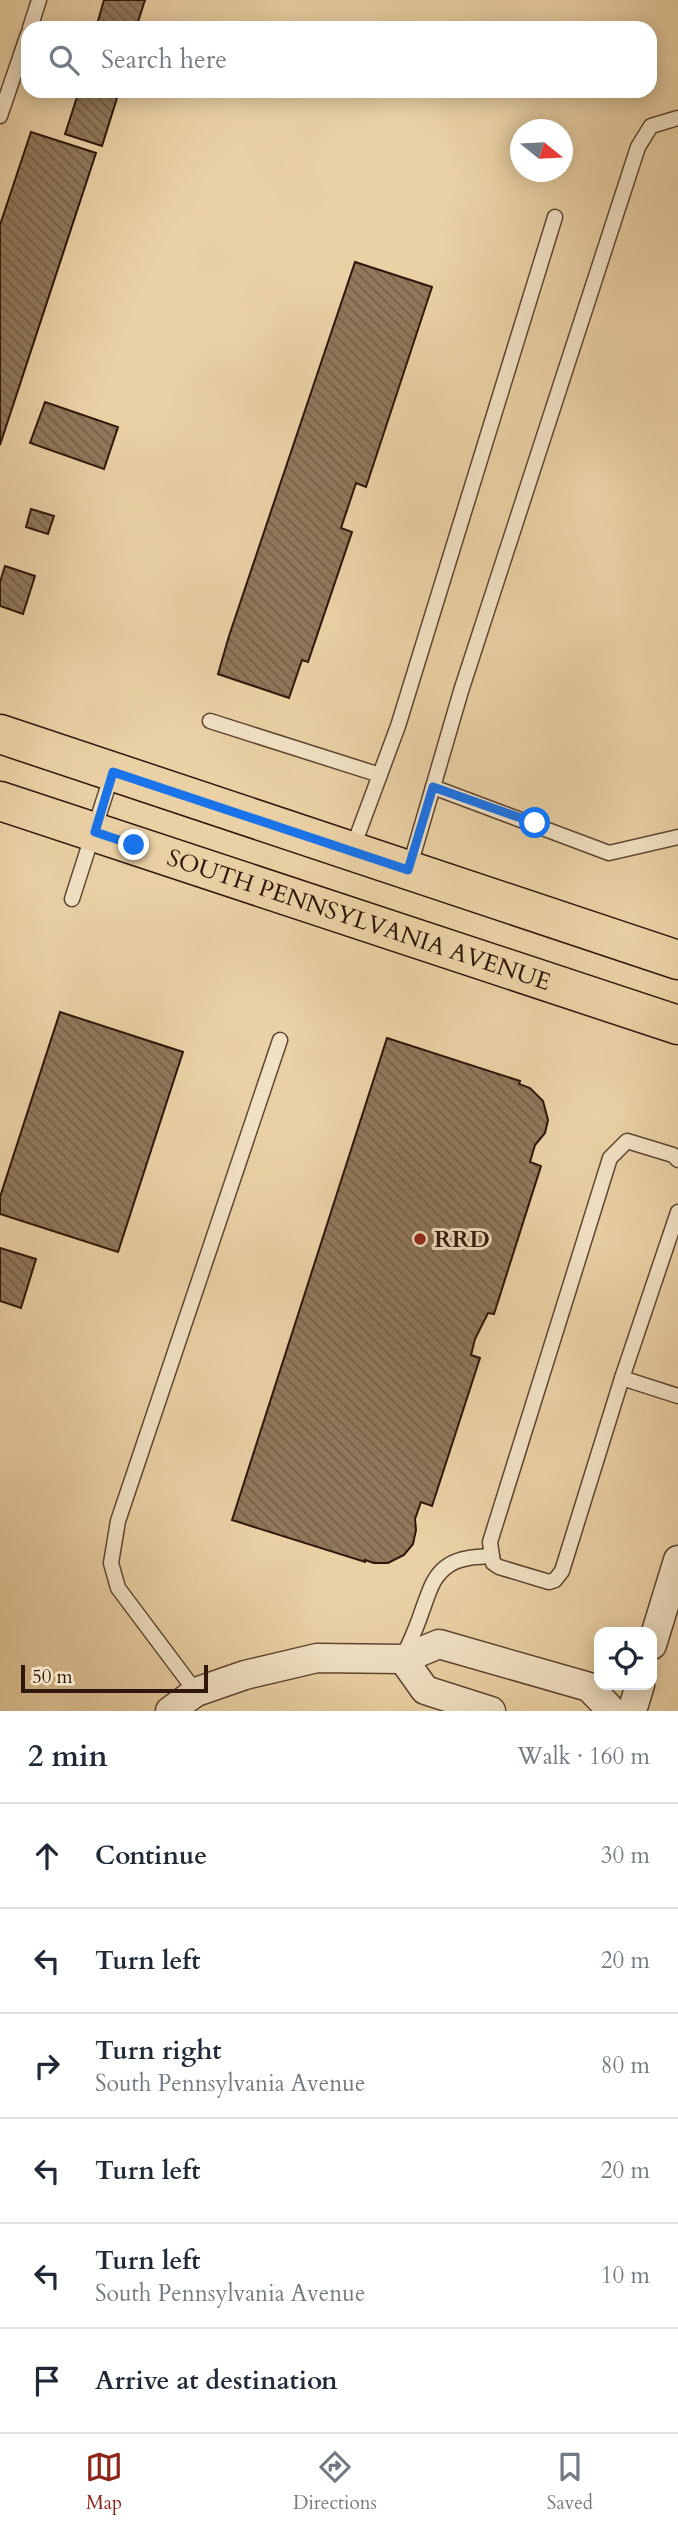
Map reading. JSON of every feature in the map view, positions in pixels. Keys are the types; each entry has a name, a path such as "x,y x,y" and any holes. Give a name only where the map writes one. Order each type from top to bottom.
{"main road":[{"path":"0,734 678,960"},
{"name":"SOUTH PENNSYLVANIA AVENUE","path":"0,801 678,1025"}],"street":[{"path":"657,1629 678,1560"},
{"path":"170,1711 196,1692 245,1675 317,1658 403,1659 439,1644 589,1687 612,1711"},
{"path":"403,1659 425,1690 491,1711"},
{"path":"632,1711 638,1690"}],"lane":[{"path":"32,21 39,0"},
{"path":"0,116 21,54"},
{"path":"408,870 461,691 638,147 651,126 678,118"},
{"path":"352,851 402,712 555,217"},
{"path":"210,721 380,775"},
{"path":"72,899 113,772"},
{"path":"433,787 609,853 678,837"},
{"path":"196,1692 118,1588 111,1563 118,1521 280,1040"},
{"path":"678,1160 673,1155 627,1141 610,1158 491,1542 492,1563 499,1567 549,1582 555,1580 562,1571 622,1378 678,1212"},
{"path":"622,1378 678,1396"},
{"path":"403,1659 423,1610 428,1589 437,1576 449,1564 462,1559 492,1556"}],"building":[{"path":"104,0 145,0 138,21 98,21"},
{"path":"77,98 117,98 102,146 65,134"},
{"path":"31,132 96,153 0,445 0,225"},
{"path":"355,262 432,287 366,487 356,483 341,528 352,532 308,662 302,660 289,698 218,674"},
{"path":"45,402 118,427 104,469 30,443"},
{"path":"31,509 54,516 48,534 26,527"},
{"path":"5,566 35,576 23,614 0,606 0,582"},
{"path":"60,1012 183,1052 118,1252 0,1214 0,1197"},
{"name":"RRD","path":"387,1038 520,1081 519,1084 530,1088 543,1101 548,1120 545,1133 535,1145 530,1162 541,1166 494,1314 488,1313 475,1339 471,1355 480,1358 432,1506 421,1502 415,1519 413,1544 404,1555 388,1563 374,1563 232,1520"},
{"path":"0,1248 36,1259 21,1308 0,1301"}],"place":[{"name":"RRD","path":"420,1239"}],"route":[{"path":"134,845 95,832 113,772 408,870 433,787 535,823"}]}
